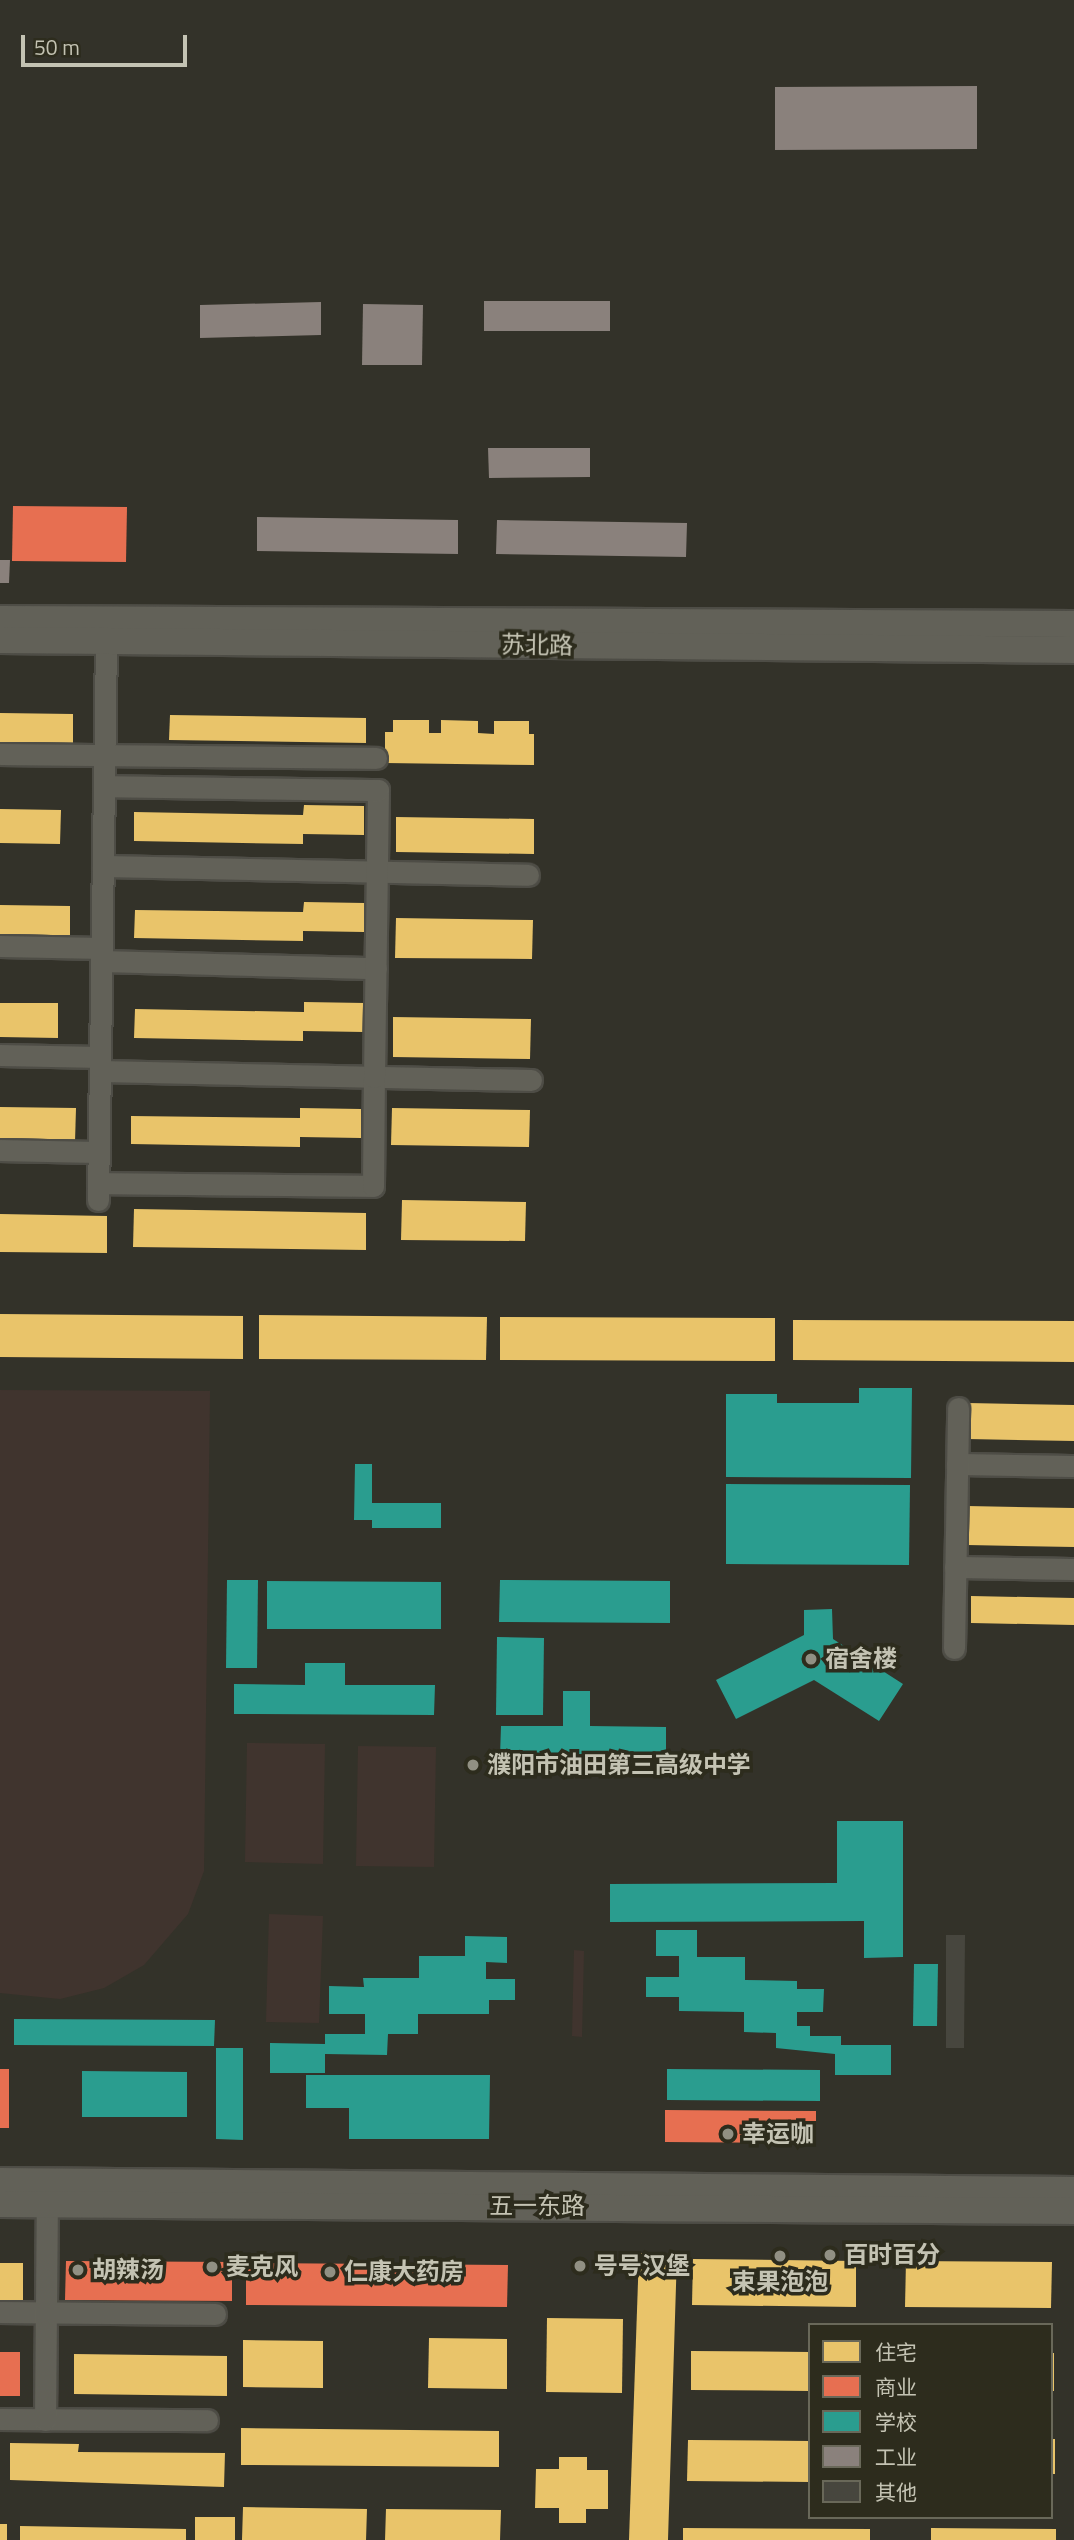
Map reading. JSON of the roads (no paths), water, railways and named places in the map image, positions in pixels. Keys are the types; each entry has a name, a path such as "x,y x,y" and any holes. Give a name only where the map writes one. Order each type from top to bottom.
{"street":[{"name":"苏北路","path":"0,619 1074,624"},
{"name":"苏北路","path":"0,640 1074,650"},
{"path":"104,786 379,790 373,1186 98,1191 106,641"},
{"path":"0,754 376,758"},
{"path":"103,866 528,875"},
{"path":"0,946 376,968"},
{"path":"0,1055 100,1064 374,1077 531,1080"},
{"path":"0,1150 99,1152"},
{"path":"954,1648 958,1408"},
{"path":"957,1464 1074,1466"},
{"path":"955,1567 1074,1569"},
{"name":"五一东路","path":"0,2181 1074,2190"},
{"name":"五一东路","path":"0,2204 1074,2211"},
{"path":"46,2420 47,2204"},
{"path":"0,2312 215,2314"},
{"path":"0,2419 207,2420"}],"place":[{"name":"宿舍楼","path":"811,1659"},
{"name":"濮阳市油田第三高级中学","path":"473,1765"},
{"name":"幸运咖","path":"728,2134"},
{"name":"百时百分","path":"830,2255"},
{"name":"束果泡泡","path":"780,2256"},
{"name":"号号汉堡","path":"580,2266"},
{"name":"麦克风","path":"212,2267"},
{"name":"胡辣汤","path":"78,2270"},
{"name":"仁康大药房","path":"330,2272"}]}
